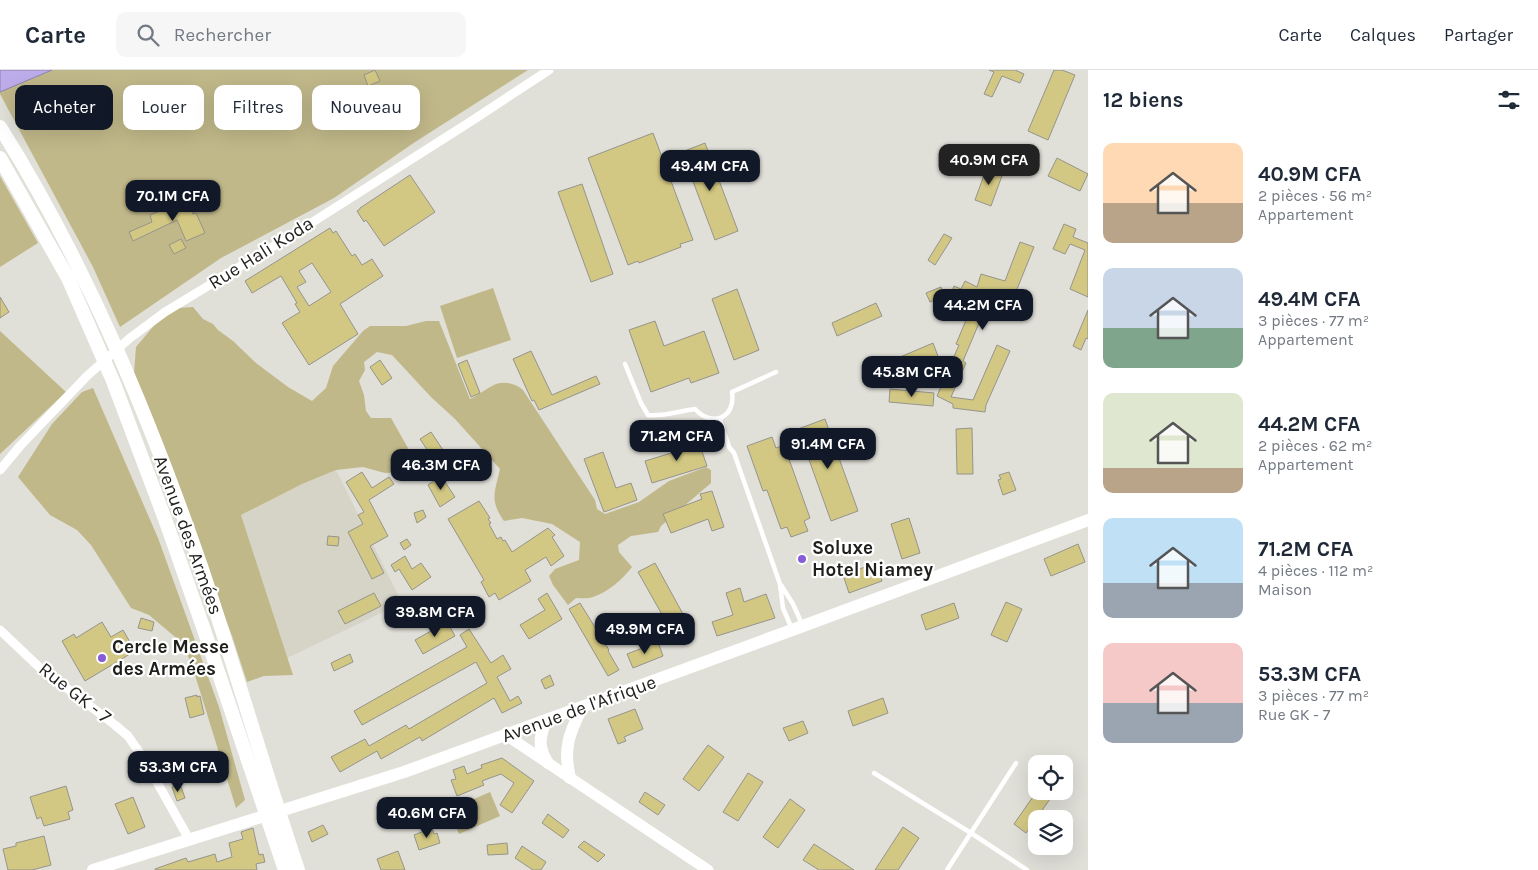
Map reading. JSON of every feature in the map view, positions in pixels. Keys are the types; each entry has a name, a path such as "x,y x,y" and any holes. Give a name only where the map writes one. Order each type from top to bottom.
{"highway":[{"name":"Avenue des Armées","path":"0,127 25,167 83,274 156,445 200,565 273,814 285,870"},
{"name":"Avenue des Armées","path":"0,158 68,278 113,381 239,729 298,870"},
{"path":"140,452 156,445"}],"main road":[{"name":"Avenue de l'Afrique","path":"93,870 404,772 1088,520"},
{"path":"570,778 566,758 568,740 582,708"},
{"path":"546,721 539,738 541,751 548,763"}],"street":[{"name":"Rue Hali Koda","path":"0,470 20,446 87,376 130,338 158,317 473,120 549,70"},
{"name":"Rue GK - 7","path":"0,630 39,667 128,736 152,773 189,840"},
{"path":"506,735 708,870"}],"lane":[{"path":"625,364 648,415 657,416 675,411 695,409 702,416 710,420 727,414 733,400 732,392 776,372"},
{"path":"720,418 729,448 734,452 780,584 783,608 798,628"},
{"path":"780,584 793,604 798,628"},
{"path":"947,870 1016,764"},
{"path":"874,773 1027,870"}],"shaded area":[{"path":"0,70 52,70 15,85 0,92"},
{"path":"52,70 528,70 415,142 334,198 221,258 120,327 93,267 19,130 113,130 113,85 17,85"},
{"path":"15,86 15,122 0,94 0,92"},
{"path":"0,176 38,243 0,267"},
{"path":"493,288 511,340 457,358 440,306"},
{"path":"193,307 203,319 213,324 256,363 288,387 312,401 326,388 333,366 363,331 370,326 406,326 426,321 439,321 470,399 500,383 512,384 523,390 595,500 597,509 605,514 639,502 669,481 706,467 711,470 711,483 661,526 658,532 631,536 618,545 619,552 632,567 620,580 599,595 589,598 576,598 568,605 553,585 549,576 555,569 579,560 580,542 552,524 522,518 504,521 496,507 494,496 500,469 455,419 431,397 392,355 377,352 364,362 365,370 359,381 364,395 366,411 371,418 391,418 408,448 403,472 385,473 363,467 336,470 302,484 241,515 293,675 264,676 247,682 232,636 134,373 136,347 157,322 177,308"},
{"path":"0,331 66,392 0,454"},
{"path":"93,388 158,538 219,707 245,800 236,808 191,662 180,641 149,615 131,608 91,545 77,530 50,515 18,477 52,424 82,392"},
{"path":"336,470 402,603 287,658 241,515 302,484"},
{"path":"490,792 500,816 459,834 449,810"}],"building":[{"path":"375,70 380,81 368,85 364,75"},
{"path":"989,70 1015,70 1024,74 1020,83 1002,76 992,97 984,94 994,72"},
{"path":"1054,70 1062,70 1075,75 1048,140 1028,131"},
{"path":"653,133 693,240 680,244 681,247 639,263 638,261 628,265 588,158"},
{"path":"705,143 738,231 715,240 682,152"},
{"path":"1057,158 1088,174 1080,191 1048,176"},
{"path":"987,167 1003,173 991,206 975,200"},
{"path":"410,175 435,212 384,246 366,220 364,222 357,211"},
{"path":"582,184 613,274 591,282 558,192"},
{"path":"187,201 193,214 196,213 205,233 186,241 177,220 133,241 129,232 152,222 150,215 165,209 166,211"},
{"path":"1064,224 1076,229 1073,237 1088,243 1088,297 1070,289 1085,250 1070,244 1065,254 1053,249"},
{"path":"330,228 333,233 336,231 352,256 355,254 362,265 372,259 383,276 340,304 358,334 309,365 282,323 300,312 295,304 297,303 281,276 252,293 245,281","holes":["312,263 331,292 309,306 297,287 306,282 299,271"]},
{"path":"944,234 952,238 935,265 928,260"},
{"path":"181,239 186,248 174,254 169,245"},
{"path":"1020,242 1034,247 1011,304 989,295 963,361 966,363 951,397 973,400 997,345 1010,351 986,405 985,412 953,408 953,404 937,396 959,345 956,344 972,306 950,296 954,286 961,289 965,281 977,287 981,274 1005,281"},
{"path":"941,287 944,296 930,302 926,293"},
{"path":"737,289 759,350 734,360 712,299"},
{"path":"0,297 9,312 0,318"},
{"path":"876,303 882,316 837,336 832,323"},
{"path":"1088,310 1088,339 1086,338 1081,350 1073,346"},
{"path":"655,321 664,346 704,331 719,373 691,383 689,378 651,392 629,330"},
{"path":"933,343 939,359 897,377 891,361"},
{"path":"531,351 552,395 596,376 600,384 539,410 534,400 532,401 513,359"},
{"path":"380,360 392,378 382,385 370,367"},
{"path":"467,360 480,393 471,397 458,364"},
{"path":"890,389 934,393 933,406 889,402"},
{"path":"825,419 858,511 831,521 798,429"},
{"path":"972,428 973,474 957,474 956,429"},
{"path":"431,432 443,450 432,457 420,439"},
{"path":"697,437 707,466 652,483 645,461 681,450 679,442"},
{"path":"772,437 776,448 784,445 810,518 804,521 808,531 791,537 787,527 781,529 767,490 763,491 747,446"},
{"path":"603,452 616,488 631,483 637,500 604,512 584,459"},
{"path":"362,472 372,488 389,477 394,484 369,500 388,536 370,546 384,573 372,579 348,532 363,524 358,515 364,512 346,482"},
{"path":"1009,472 1016,490 1003,495 998,480 1001,479 999,475"},
{"path":"441,476 455,497 440,507 428,485"},
{"path":"712,491 724,527 712,531 708,519 671,533 663,514 702,499 700,494"},
{"path":"479,501 490,518 488,519 491,523 489,524 497,539 501,537 503,541 505,540 512,552 548,528 555,535 552,537 564,556 551,566 546,557 525,570 531,581 499,600 495,593 489,597 481,582 484,580 448,519"},
{"path":"423,510 426,517 417,523 414,513"},
{"path":"909,518 920,553 902,559 891,524"},
{"path":"328,536 339,537 338,546 327,545"},
{"path":"407,539 411,545 404,550 400,543"},
{"path":"1078,544 1085,562 1051,576 1044,559"},
{"path":"405,556 412,569 421,563 431,577 412,590 399,569 395,572 391,565"},
{"path":"655,563 689,625 673,634 638,572"},
{"path":"876,563 882,581 849,593 843,575"},
{"path":"740,588 744,602 766,594 775,618 717,636 712,622 733,615 726,593"},
{"path":"374,593 381,606 345,624 338,611"},
{"path":"547,593 562,619 529,639 520,625 545,610 538,599"},
{"path":"1006,602 1022,609 1007,642 991,635"},
{"path":"580,603 619,670 608,676 569,609"},
{"path":"954,603 959,618 926,630 921,615"},
{"path":"141,618 154,622 152,631 138,628"},
{"path":"102,622 111,637 123,630 135,651 85,681 62,641 74,634 76,638"},
{"path":"447,622 455,636 423,654 415,640"},
{"path":"469,629 491,663 503,655 511,669 497,677 510,701 518,696 522,703 502,713 494,698 422,741 420,737 381,759 377,751 340,772 331,757 365,739 369,746 406,725 409,729 487,683 476,662 362,725 354,711 467,647 460,635"},
{"path":"658,642 663,656 633,668 627,654"},
{"path":"350,654 353,662 334,671 331,663"},
{"path":"550,675 554,685 545,689 541,680"},
{"path":"197,695 197,697 200,696 204,714 190,718 185,698"},
{"path":"883,698 888,713 853,726 848,711"},
{"path":"635,709 643,729 624,737 626,741 618,744 608,719"},
{"path":"803,721 808,733 789,741 783,728"},
{"path":"708,745 724,757 699,791 683,779"},
{"path":"502,758 534,781 512,813 500,805 514,783 501,774 482,781 484,785 457,796 451,780 456,779 453,770 464,766 467,774 482,768 481,765"},
{"path":"748,773 763,782 738,821 723,812"},
{"path":"180,784 185,798 177,801 172,787"},
{"path":"66,786 73,810 68,812 70,819 44,826 41,817 37,819 30,797"},
{"path":"645,792 665,805 658,815 639,802"},
{"path":"133,797 145,827 128,834 115,804"},
{"path":"790,799 805,810 778,848 763,837"},
{"path":"1031,800 1049,800 1042,810 1028,810 1028,830 1026,833 1014,824"},
{"path":"548,814 569,830 563,838 542,823"},
{"path":"323,825 328,834 312,842 308,832"},
{"path":"903,827 919,838 898,870 875,870"},
{"path":"253,828 259,855 263,854 265,862 256,864 257,870 155,870 186,858 188,862 215,854 217,862 232,857 229,843 243,839 241,832"},
{"path":"432,828 434,834 437,833 440,843 419,850 414,835"},
{"path":"44,836 51,865 32,870 8,870 3,849 16,846 16,843"},
{"path":"584,841 605,855 598,862 578,847"},
{"path":"507,843 508,854 488,855 487,845"},
{"path":"814,844 854,870 819,870 803,860"},
{"path":"522,846 546,862 541,870 533,870 515,858"},
{"path":"398,851 405,870 381,870 377,859"}],"place":[{"name":"Soluxe Hotel Niamey","path":"802,559"},
{"name":"Cercle Messe des Armées","path":"102,658"}]}
